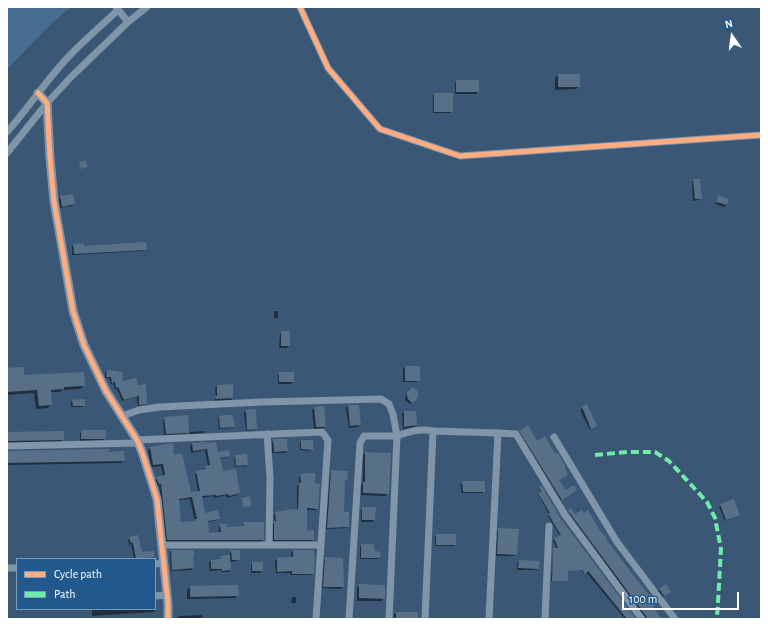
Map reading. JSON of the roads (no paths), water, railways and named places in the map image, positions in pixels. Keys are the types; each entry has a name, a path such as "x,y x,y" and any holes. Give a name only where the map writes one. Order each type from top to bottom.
{"street":[{"path":"7,153 47,103 71,77 128,22 147,7"},
{"path":"300,7 328,68 380,129 460,156 761,135"},
{"path":"7,132 26,111 38,93 73,52 117,8 128,22"},
{"path":"38,93 47,103 54,201 73,311 84,345 106,391 138,442 157,499 161,545 159,564 167,595 168,619"},
{"path":"122,416 139,410 158,407 381,399 389,404 393,414 396,436 389,619"},
{"path":"349,619 360,443 364,436 396,436 411,431 426,429 432,431 516,434 564,515 642,619"},
{"path":"426,619 432,431"},
{"path":"7,446 138,442 322,432 328,440 316,619"},
{"path":"489,619 498,433"},
{"path":"267,434 270,478 269,545"},
{"path":"554,437 618,542 675,619"},
{"path":"545,619 549,526"},
{"path":"161,545 320,545"},
{"path":"156,596 167,595"}],"water":[{"path":"7,7 71,7 53,22 7,69"}]}
